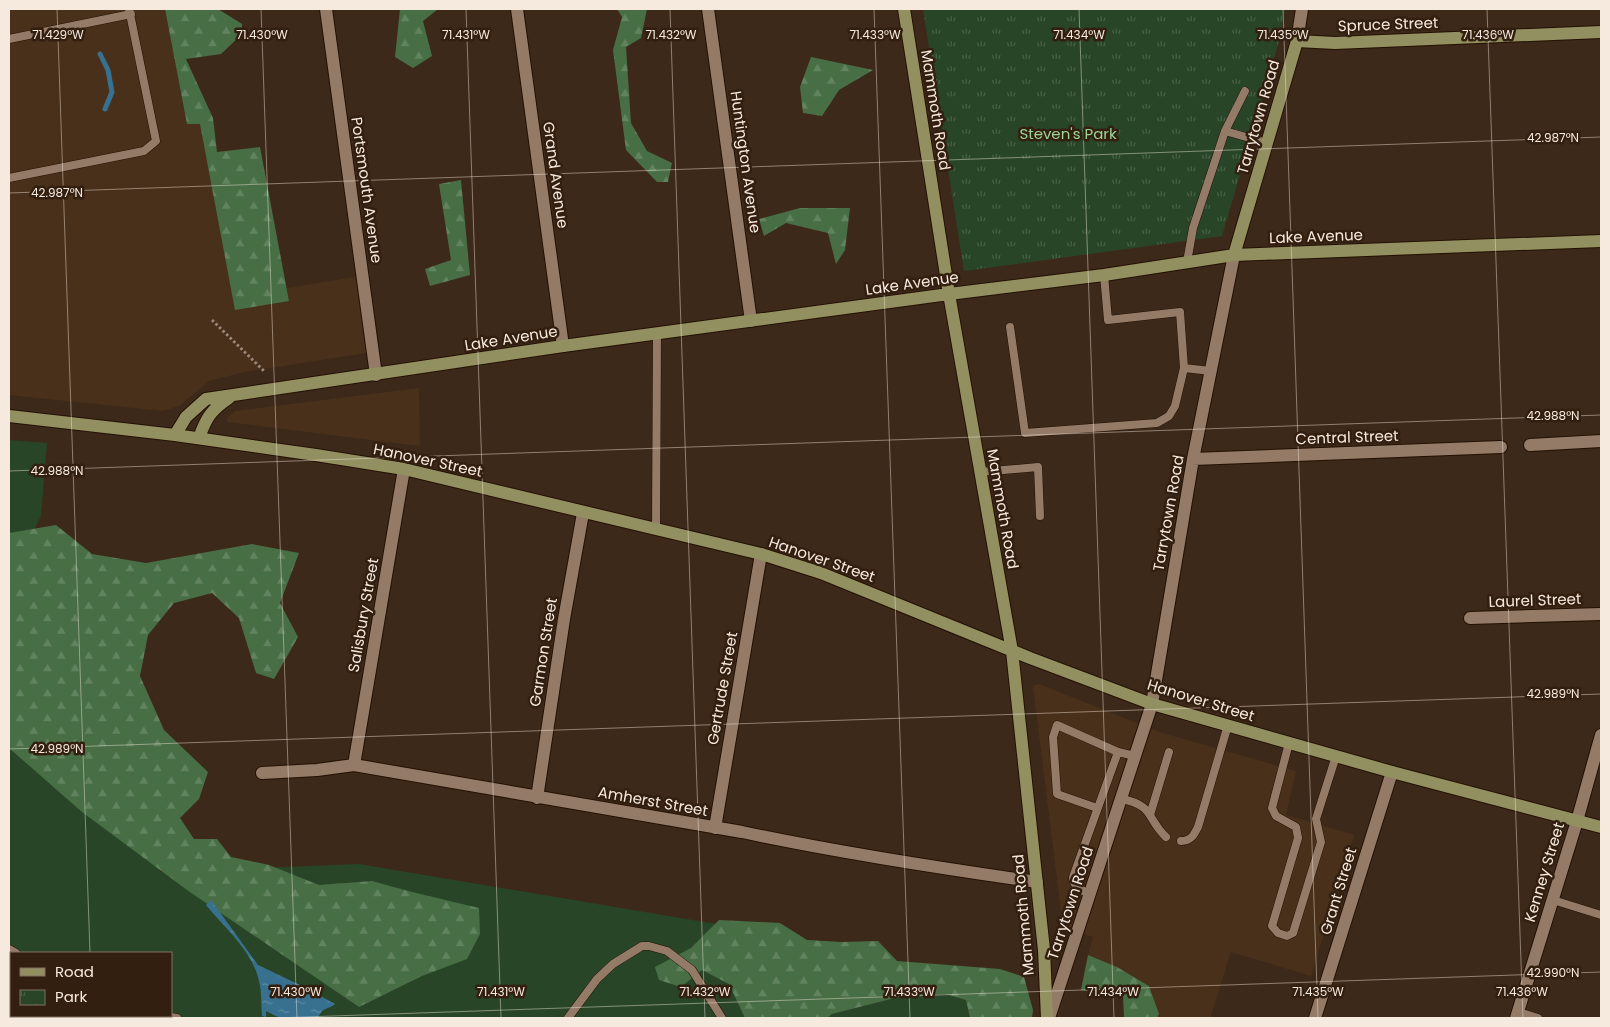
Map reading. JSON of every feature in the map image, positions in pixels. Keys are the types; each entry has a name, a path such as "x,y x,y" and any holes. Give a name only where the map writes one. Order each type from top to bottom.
{"street":[{"name":"Portsmouth Avenue","path":"326,9 376,375"},
{"name":"Grand Avenue","path":"517,9 563,346"},
{"name":"Huntington Avenue","path":"708,9 751,321"},
{"name":"Mammoth Road","path":"904,9 949,294 1012,651 1044,950 1048,1018"},
{"name":"Tarrytown Road","path":"1048,1018 1152,704 1194,459 1234,255 1297,41 1302,9"},
{"name":"Spruce Street","path":"1297,41 1335,43 1601,32"},
{"name":"Lake Avenue","path":"175,434 186,417 206,400 657,333 1104,275 1234,255 1601,241"},
{"path":"199,438 209,416 217,406 232,396"},
{"name":"Hanover Street","path":"9,416 175,434 404,469 761,554 821,573 1012,651 1152,704 1392,772 1601,827"},
{"path":"1530,445 1601,441"},
{"name":"Central Street","path":"1194,459 1501,447"},
{"name":"Salisbury Street","path":"354,765 404,469"},
{"name":"Garmon Street","path":"537,798 564,619 583,513"},
{"name":"Gertrude Street","path":"715,828 761,554"},
{"name":"Laurel Street","path":"1470,618 1601,614"},
{"name":"Kenney Street","path":"1517,1015 1577,821 1601,735"},
{"name":"Amherst Street","path":"262,773 317,770 354,765 915,864 1037,882"},
{"name":"Grant Street","path":"1315,1018 1392,772"}],"lane":[{"path":"9,38 130,12 156,140 144,151 9,178"},
{"path":"1187,262 1193,228 1225,131 1245,91"},
{"path":"1225,131 1267,143"},
{"path":"1010,328 1026,433 1157,422 1169,416 1175,406 1184,368 1180,312 1108,320 1104,275"},
{"path":"656,529 657,333"},
{"path":"1184,368 1211,371"},
{"path":"980,472 1038,467 1040,516"},
{"path":"1097,808 1058,794 1053,737 1057,725 1118,752 1135,756"},
{"path":"1181,841 1187,841 1192,837 1198,827 1228,725"},
{"path":"1289,743 1272,808 1276,816 1296,827 1298,838 1272,926 1278,933 1286,936 1293,933 1321,842 1316,818 1336,756"},
{"path":"1090,895 1073,882 1097,808 1118,752"},
{"path":"1150,815 1169,752"},
{"path":"1122,799 1142,805 1166,837"},
{"path":"1553,900 1601,914"},
{"path":"568,1018 597,979 613,964 642,946 650,946 667,951 692,970 722,1018"},
{"path":"1517,1015 1538,1018"}],"path":[{"path":"212,320 265,372"}],"shaded area":[{"path":"9,9 165,9 187,124 200,124 289,301 287,288 367,275 379,351 245,372 209,381 179,406 163,411 9,395"},
{"path":"419,388 420,446 227,422 227,418 235,411"},
{"path":"1039,684 1159,732 1296,771 1286,815 1354,835 1311,976 1231,952 1210,1018 1157,1018 1158,1013 1149,986 1117,967 1088,955 1093,937 1063,928 1033,686"}],"green space":[{"path":"165,9 218,9 242,24 242,34 221,54 186,59 213,118 217,152 260,147 289,301 235,310 200,124 187,124"},
{"path":"400,9 438,9 423,21 432,56 413,68 395,57"},
{"path":"617,9 647,9 641,38 626,47 631,123 647,151 672,163 668,182 657,182 626,150 613,50 622,17"},
{"name":"Steven's Park","path":"923,9 1285,9 1279,41 1222,236 964,271"},
{"path":"811,57 873,70 839,90 822,116 803,113 800,87"},
{"path":"461,180 470,275 430,286 425,269 451,260 439,184"},
{"path":"800,208 850,208 845,250 836,264 828,233 786,223 764,236 759,219"},
{"path":"9,440 47,443 41,516 9,579"},
{"path":"56,525 92,554 146,563 252,544 299,553 280,603 298,637 274,679 256,673 239,618 212,593 174,603 148,635 140,676 164,730 208,772 199,799 180,818 194,839 217,839 231,857 269,865 319,885 372,881 479,908 480,934 467,959 422,976 359,1007 187,890 82,812 9,748 9,533"},
{"path":"9,651 161,872 359,864 716,924 780,1018 9,1018"},
{"path":"719,920 780,923 807,940 841,942 878,941 897,961 1000,969 1024,977 1033,1010 1032,1018 970,1018 966,1000 945,994 899,997 832,1014 827,1018 745,1018 729,984 702,970 681,987 659,980 655,967 691,948"},
{"path":"1088,955 1117,967 1149,986 1159,1014 1157,1018 1124,1018 1123,996 1081,990"},
{"path":"9,957 10,1004 9,1004"},
{"path":"945,994 966,1000 970,1018 827,1018 832,1014 899,997"},
{"path":"42,1017 146,1018 45,1018"}],"water":[{"path":"211,900 258,965 335,1004 324,1010 318,1018 280,1018 266,1011 266,1017 262,1016 261,990 256,970 245,950 206,905"}],"waterway":[{"path":"100,54 108,70 112,92 105,109"}]}
